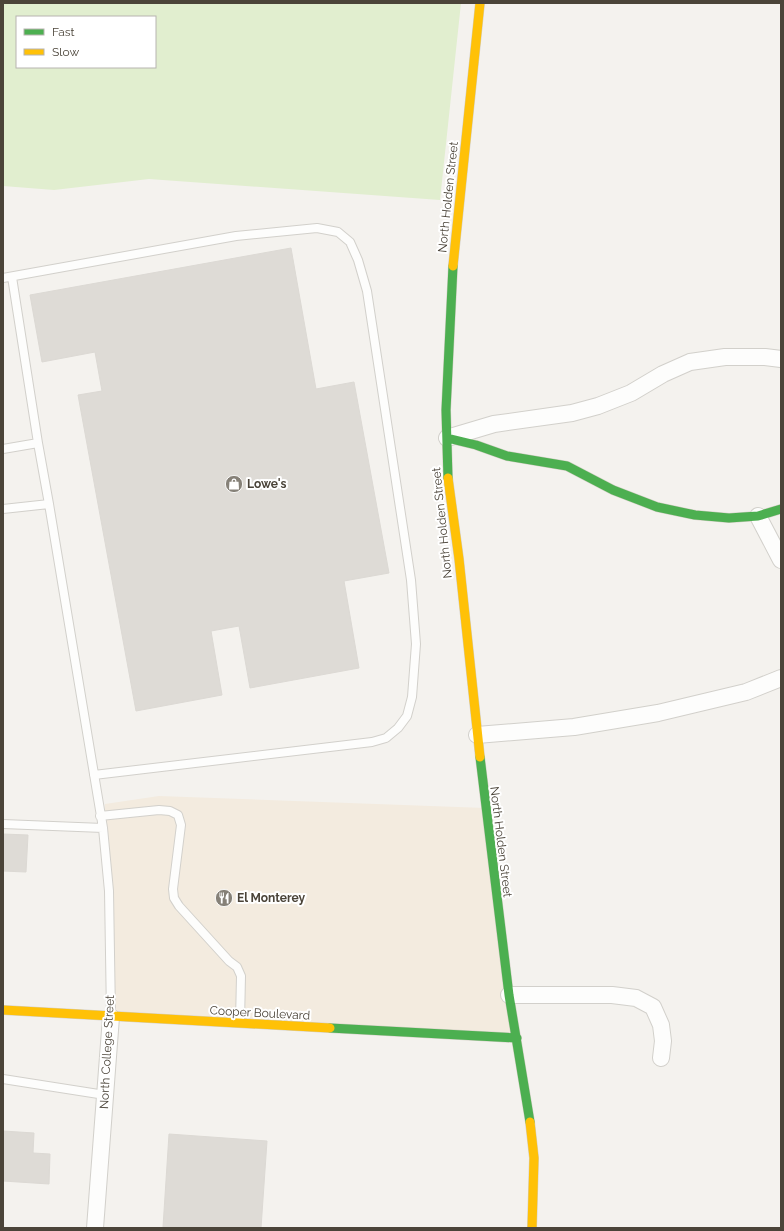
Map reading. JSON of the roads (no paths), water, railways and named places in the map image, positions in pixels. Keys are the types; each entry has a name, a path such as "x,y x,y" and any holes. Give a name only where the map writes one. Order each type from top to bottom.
{"main road":[{"name":"North Holden Street","path":"480,3 452,277 446,410 448,478 485,808 509,995 528,1108 534,1158 532,1228"},
{"path":"447,438 476,445 507,456 567,466 613,490 657,507 695,515 729,518 758,516 781,509"},
{"name":"Cooper Boulevard","path":"3,1010 517,1038"}],"street":[{"path":"447,438 494,424 572,413 598,406 631,393 663,374 690,362 725,357 764,357 781,359"},
{"path":"758,516 781,560"},
{"path":"477,735 574,727 658,713 746,692 781,678"},
{"path":"509,995 612,995 636,998 653,1007 661,1025 663,1041 661,1058"},
{"name":"North College Street","path":"95,1228 111,1017"}],"lane":[{"path":"3,278 236,236 317,228 338,232 350,242 358,260 366,291 377,351 411,580 416,644 412,698 407,716 398,728 386,738 372,742 94,775"},
{"name":"North College Street","path":"12,277 102,828 109,891 111,1017"},
{"path":"3,449 38,443"},
{"path":"3,510 49,504"},
{"path":"100,816 159,810 170,811 178,815 181,825 173,889 174,898 179,906 229,961 237,967 242,976 240,1024"},
{"path":"3,824 102,828"},
{"path":"3,1079 105,1095"}],"place":[{"name":"Lowe's","path":"234,484"},
{"name":"El Monterey","path":"224,898"}]}
